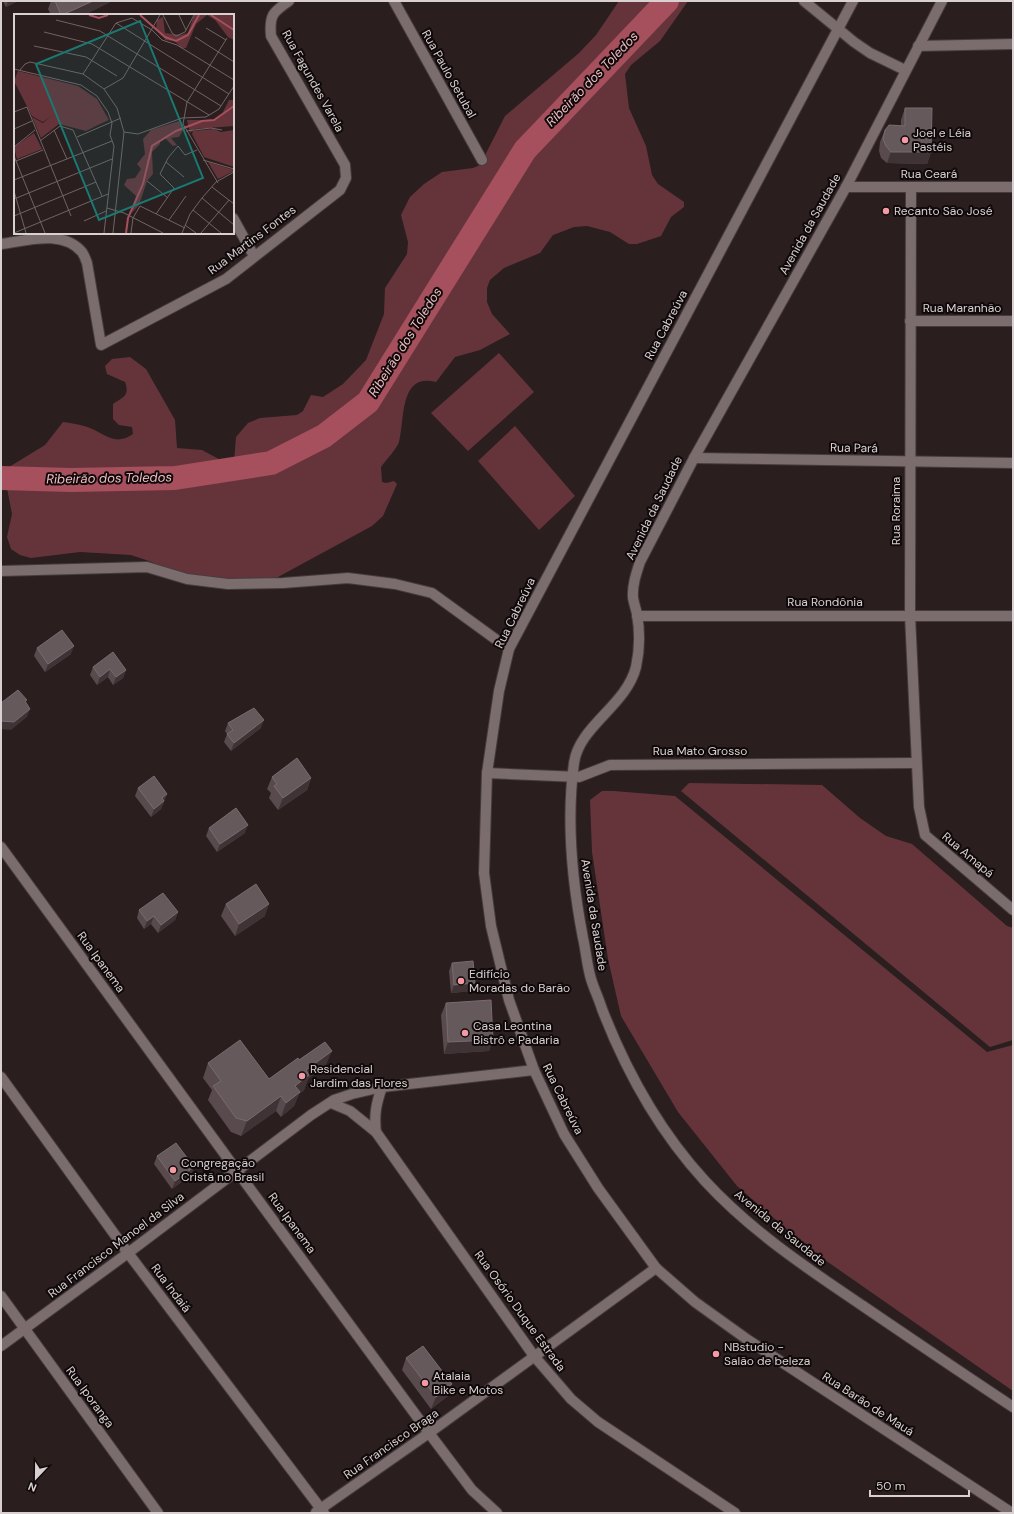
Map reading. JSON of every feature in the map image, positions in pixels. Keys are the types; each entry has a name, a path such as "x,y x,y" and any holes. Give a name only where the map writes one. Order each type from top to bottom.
{"street":[{"name":"Rua Fagundes Varela","path":"289,1 277,9 270,22 271,36 345,165 346,178"},
{"name":"Rua Paulo Setubal","path":"394,1 482,160"},
{"path":"804,1 837,30 870,53 905,70"},
{"name":"Rua Cabreúva","path":"656,1268 598,1188 564,1134 534,1070 509,1000 491,926 484,874 487,773 499,692 509,649 853,1"},
{"name":"Avenida da Saudade","path":"942,1 905,70 846,187 694,458 640,562 635,578 633,597 639,634 639,651 635,670 624,692 587,733 581,743 574,761 571,807 572,863 579,916 591,979 613,1039 643,1095 672,1140 705,1181 741,1217 789,1255 1013,1407"},
{"path":"918,46 1013,44"},
{"name":"Rua Martins Fontes","path":"1,244 50,238 62,240 74,245 82,252 87,263 101,345 226,279 340,190 346,178"},
{"name":"Rua Ceará","path":"846,187 1013,187"},
{"name":"Rua Roraima","path":"910,187 910,615 916,763 919,807 925,835"},
{"path":"234,220 254,256"},
{"name":"Rua Maranhão","path":"910,321 1013,321"},
{"name":"Rua Pará","path":"694,458 1013,463"},
{"path":"1,571 147,567 187,579 228,584 283,583 348,578 395,584 432,593 509,649"},
{"name":"Rua Rondônia","path":"637,616 1013,616"},
{"name":"Rua Mato Grosso","path":"487,773 579,777 610,765 916,763"},
{"name":"Rua Amapá","path":"925,835 1013,910"},
{"name":"Rua Ipanema","path":"1,847 429,1433 472,1490 497,1513"},
{"name":"Rua Francisco Manoel da Silva","path":"1,1346 128,1253 311,1115 331,1103 352,1094 382,1087 534,1070"},
{"name":"Rua Indaiá","path":"1,1077 128,1253 320,1512"},
{"path":"376,1132 376,1105 382,1087"},
{"name":"Rua Osório Duque Estrada","path":"331,1103 350,1111 376,1132 534,1356 571,1399 598,1422 735,1513"},
{"name":"Rua Francisco Braga","path":"320,1512 656,1268"},
{"name":"Rua Barão de Mauá","path":"656,1268 695,1302 748,1340 1012,1513"},
{"name":"Rua Iporanga","path":"1,1296 158,1513"}],"shaded area":[{"path":"619,1 688,1 660,41 631,65 625,74 629,108 646,146 652,175 658,184 684,202 684,207 671,217 661,236 637,244 629,244 610,232 587,226 574,227 553,235 540,253 504,268 490,280 487,288 487,302 492,314 510,334 480,350 455,357 436,382 424,381 415,384 406,400 398,445 381,467 382,482 386,483 394,481 397,484 383,516 372,526 278,577 245,585 187,582 152,562 131,555 80,552 31,558 20,555 11,549 7,537 12,514 5,478 9,467 45,445 63,422 91,428 114,439 126,438 133,434 132,427 119,425 113,419 113,404 125,396 127,390 125,382 107,374 105,366 112,359 130,357 146,369 175,420 177,448 202,450 228,464 234,462 236,437 248,423 260,418 297,415 303,411 311,395 323,397 343,384 366,360 384,314 385,288 407,254 408,242 401,215 410,197 424,184 442,172 473,168 480,165 505,116 579,53 596,35"},
{"path":"499,353 534,392 468,451 431,413"},
{"path":"515,426 575,496 539,530 478,461"},
{"path":"689,783 822,785 860,818 886,836 912,844 1007,926 1013,928 1013,1040 990,1047 681,791"},
{"path":"602,791 675,796 987,1052 1013,1045 1013,1391 812,1251 737,1186 678,1112 621,1016 608,959 592,852 590,800"}],"building":[{"path":"55,1 93,1 64,14 61,14"},
{"name":"Joel e Léia Pastéis","path":"905,108 932,108 931,152 891,152 886,146 883,139 885,130 889,125 905,126"},
{"path":"62,630 74,646 48,664 37,648"},
{"path":"113,652 126,670 116,677 110,669 100,677 93,667"},
{"path":"18,690 27,700 25,701 30,709 14,722 1,721 1,703"},
{"path":"254,708 264,720 234,743 227,734 233,730 228,723"},
{"path":"297,758 311,778 283,798 274,786 277,784 272,777"},
{"path":"154,776 167,794 162,798 164,801 154,809 138,788"},
{"path":"236,808 248,825 220,844 209,828"},
{"path":"256,884 269,904 239,924 226,904"},
{"path":"163,893 178,912 161,925 154,916 147,921 139,910"},
{"path":"473,961 475,983 454,985 452,963"},
{"name":"Casa Leontina Bistrô e Padaria","path":"491,1000 493,1040 448,1042 446,1003"},
{"path":"240,1040 269,1079 298,1058 299,1060 325,1042 332,1051 306,1070 309,1075 295,1086 300,1092 286,1103 281,1096 247,1121 236,1118 213,1086 221,1081 208,1063"},
{"path":"176,1143 194,1167 175,1181 157,1156"},
{"path":"423,1346 452,1384 436,1397 406,1358"}],"waterway":[{"name":"Ribeirão dos Toledos","path":"1,478 71,480 175,478 271,463 324,436 368,402 525,150 667,1"}],"place":[{"name":"Joel e Léia Pastéis","path":"905,140"},
{"name":"Recanto São José","path":"886,211"},
{"name":"Edifício Moradas do Barão","path":"461,981"},
{"name":"Casa Leontina Bistrô e Padaria","path":"465,1033"},
{"name":"Residencial Jardim das Flores","path":"302,1076"},
{"name":"Congregação Cristã no Brasil","path":"173,1170"},
{"name":"NBstudio - Salão de beleza","path":"716,1354"},
{"name":"Atalaia Bike e Motos","path":"425,1383"}]}
